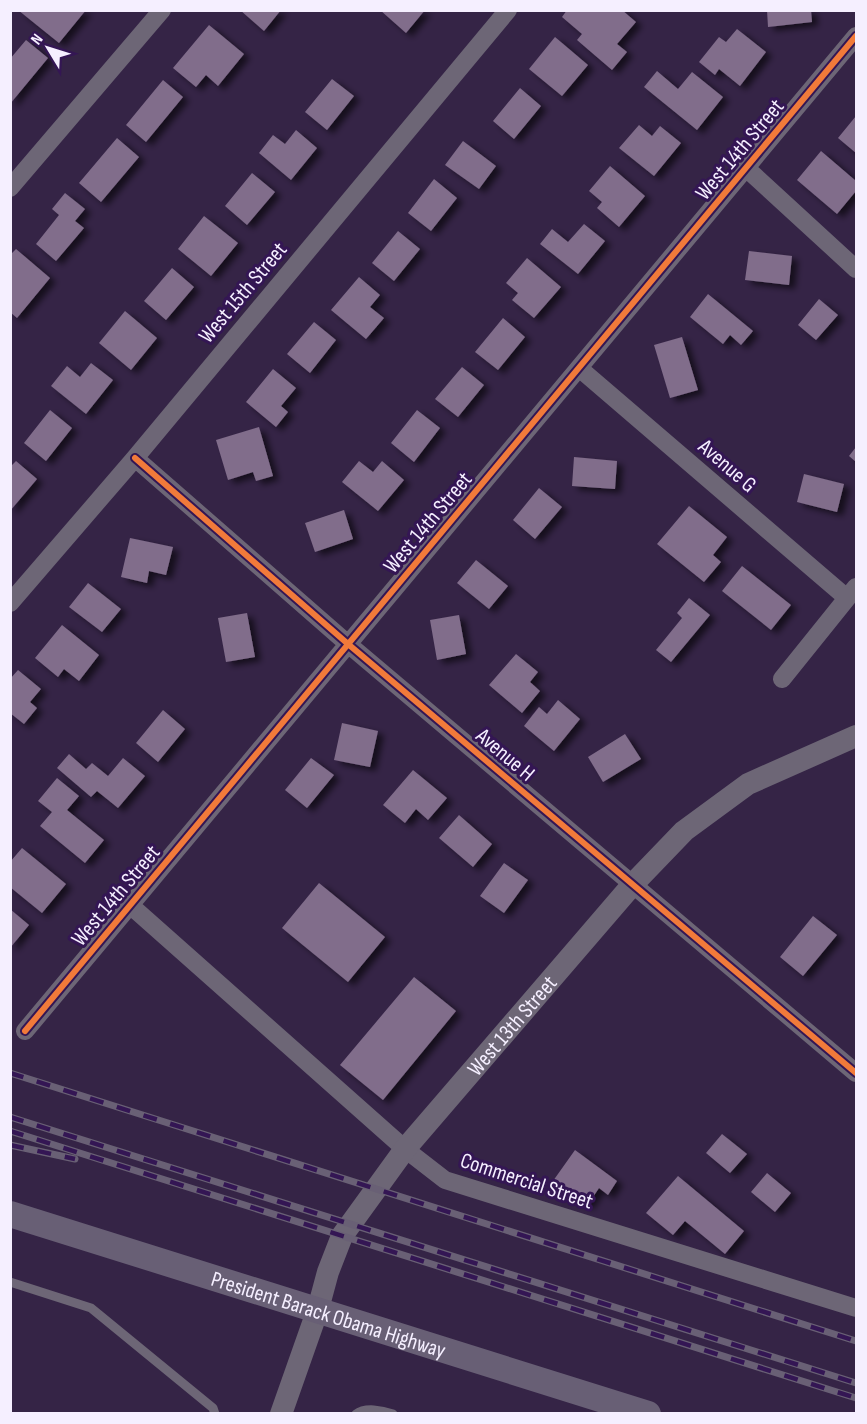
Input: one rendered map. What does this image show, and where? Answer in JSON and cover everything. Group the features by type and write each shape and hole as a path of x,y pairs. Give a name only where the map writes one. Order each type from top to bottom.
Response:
{"main road":[{"name":"President Barack Obama Highway","path":"10,1214 648,1413"}],"street":[{"path":"10,188 162,10"},
{"name":"West 15th Street","path":"10,603 135,458 508,11"},
{"name":"West 14th Street","path":"25,1031 856,36"},
{"path":"746,168 856,269"},
{"name":"Avenue G","path":"579,368 852,592"},
{"name":"Avenue H","path":"135,458 348,644 856,1073"},
{"path":"782,680 852,592"},
{"name":"West 13th Street","path":"281,1413 342,1236 405,1149 633,884 684,831 748,784 856,736"},
{"name":"Commercial Street","path":"130,905 405,1149 445,1180 856,1308"}],"lane":[{"path":"10,1282 92,1308 213,1408 215,1413"},
{"path":"356,1413 360,1410 393,1413"}],"building":[{"path":"18,10 86,10 59,43"},
{"path":"240,10 281,10 264,31"},
{"path":"380,10 425,10 406,33"},
{"path":"567,10 622,10 636,22 617,44 627,52 612,70 577,40 582,34 562,17"},
{"path":"767,10 811,10 812,22 768,27"},
{"path":"209,25 244,54 218,86 206,75 196,87 173,68"},
{"path":"737,29 766,52 740,86 719,69 715,75 699,62 719,37 726,42"},
{"path":"555,37 588,65 562,96 529,69"},
{"path":"26,40 48,58 10,104 10,59"},
{"path":"657,71 678,89 692,72 723,97 697,130 644,87"},
{"path":"332,79 354,96 327,130 305,112"},
{"path":"163,80 183,97 146,142 126,125"},
{"path":"520,88 541,106 514,139 493,121"},
{"path":"856,116 856,153 838,138"},
{"path":"639,125 652,136 660,126 681,143 654,176 619,148"},
{"path":"296,130 317,148 291,180 259,153 273,135 285,144"},
{"path":"117,138 139,157 101,202 79,183"},
{"path":"463,141 496,166 479,189 445,165"},
{"path":"821,151 856,181 856,191 837,214 797,180"},
{"path":"610,166 645,196 619,227 597,208 602,202 589,191"},
{"path":"252,173 275,192 247,225 225,206"},
{"path":"434,179 457,198 431,231 408,213"},
{"path":"65,193 85,209 75,221 84,228 56,261 36,244 59,215 52,209"},
{"path":"204,216 238,243 211,276 178,249"},
{"path":"584,224 605,241 578,274 540,244 552,229 568,242"},
{"path":"398,231 420,249 394,281 372,263"},
{"path":"16,249 50,278 17,318 10,312 10,255"},
{"path":"749,251 792,256 789,285 745,280"},
{"path":"527,258 561,287 534,318 512,300 518,293 506,283"},
{"path":"172,268 194,287 166,320 144,301"},
{"path":"359,277 380,295 370,307 384,318 366,339 331,310"},
{"path":"708,294 753,331 741,345 730,335 723,344 690,317"},
{"path":"819,299 838,315 816,340 798,325"},
{"path":"125,311 157,338 131,370 99,343"},
{"path":"503,318 525,337 498,370 475,352"},
{"path":"314,322 336,340 310,373 287,354"},
{"path":"682,337 698,390 670,398 654,345"},
{"path":"91,363 113,380 86,414 51,386 67,366 80,377"},
{"path":"462,367 484,385 458,417 435,399"},
{"path":"273,369 296,388 281,406 288,412 276,427 246,402"},
{"path":"50,410 72,428 46,461 24,443"},
{"path":"417,410 440,428 414,462 391,443"},
{"path":"259,427 273,476 256,481 253,472 228,480 216,440"},
{"path":"856,447 856,462 849,456"},
{"path":"574,457 617,461 615,489 572,486"},
{"path":"16,461 37,479 10,511 10,467"},
{"path":"359,461 373,472 382,461 404,480 378,511 342,482"},
{"path":"804,474 844,484 837,512 797,502"},
{"path":"539,488 562,507 535,539 513,520"},
{"path":"689,506 727,537 713,555 721,562 704,582 657,544"},
{"path":"344,510 353,539 315,552 305,523"},
{"path":"130,538 173,547 166,575 149,571 147,583 121,577"},
{"path":"476,560 508,586 489,609 457,583"},
{"path":"742,566 791,605 771,630 722,591"},
{"path":"88,583 121,609 102,632 69,607"},
{"path":"689,598 710,615 671,662 656,650 682,618 677,613"},
{"path":"247,613 255,657 226,662 218,618"},
{"path":"459,615 466,654 437,660 430,620"},
{"path":"62,625 99,655 79,681 64,669 58,677 35,658"},
{"path":"516,654 538,672 530,682 540,691 522,713 489,685"},
{"path":"18,670 41,689 30,702 37,708 24,724 10,713 10,679"},
{"path":"558,700 580,719 554,751 524,726 539,707 547,714"},
{"path":"163,710 185,729 158,762 136,743"},
{"path":"342,723 378,731 370,767 334,760"},
{"path":"625,734 641,759 603,782 588,757"},
{"path":"69,754 86,769 92,763 108,776 123,758 145,776 118,808 97,791 91,797 57,768"},
{"path":"311,758 334,775 307,808 285,790"},
{"path":"413,770 447,798 428,820 416,809 405,823 383,805"},
{"path":"57,778 79,796 67,810 104,840 85,863 40,826 52,812 38,801"},
{"path":"459,815 492,844 473,867 439,838"},
{"path":"22,848 66,884 42,913 10,887 10,862"},
{"path":"504,863 528,880 504,913 480,896"},
{"path":"319,883 385,937 348,982 282,928"},
{"path":"10,909 29,925 10,948"},
{"path":"813,916 837,935 803,976 780,957"},
{"path":"414,977 456,1011 383,1100 340,1065"},
{"path":"722,1134 747,1154 730,1173 706,1153"},
{"path":"575,1150 617,1181 608,1195 599,1188 587,1206 553,1181"},
{"path":"767,1173 791,1193 775,1212 751,1192"},
{"path":"678,1176 744,1231 725,1254 685,1221 673,1235 646,1213"}],"railway":[{"path":"10,1073 856,1341"},
{"path":"10,1117 856,1383"},
{"path":"10,1131 856,1398"},
{"path":"10,1145 75,1159"}],"cycle path":[{"path":"25,1031 856,36"},
{"path":"135,458 348,644 856,1073"}]}
